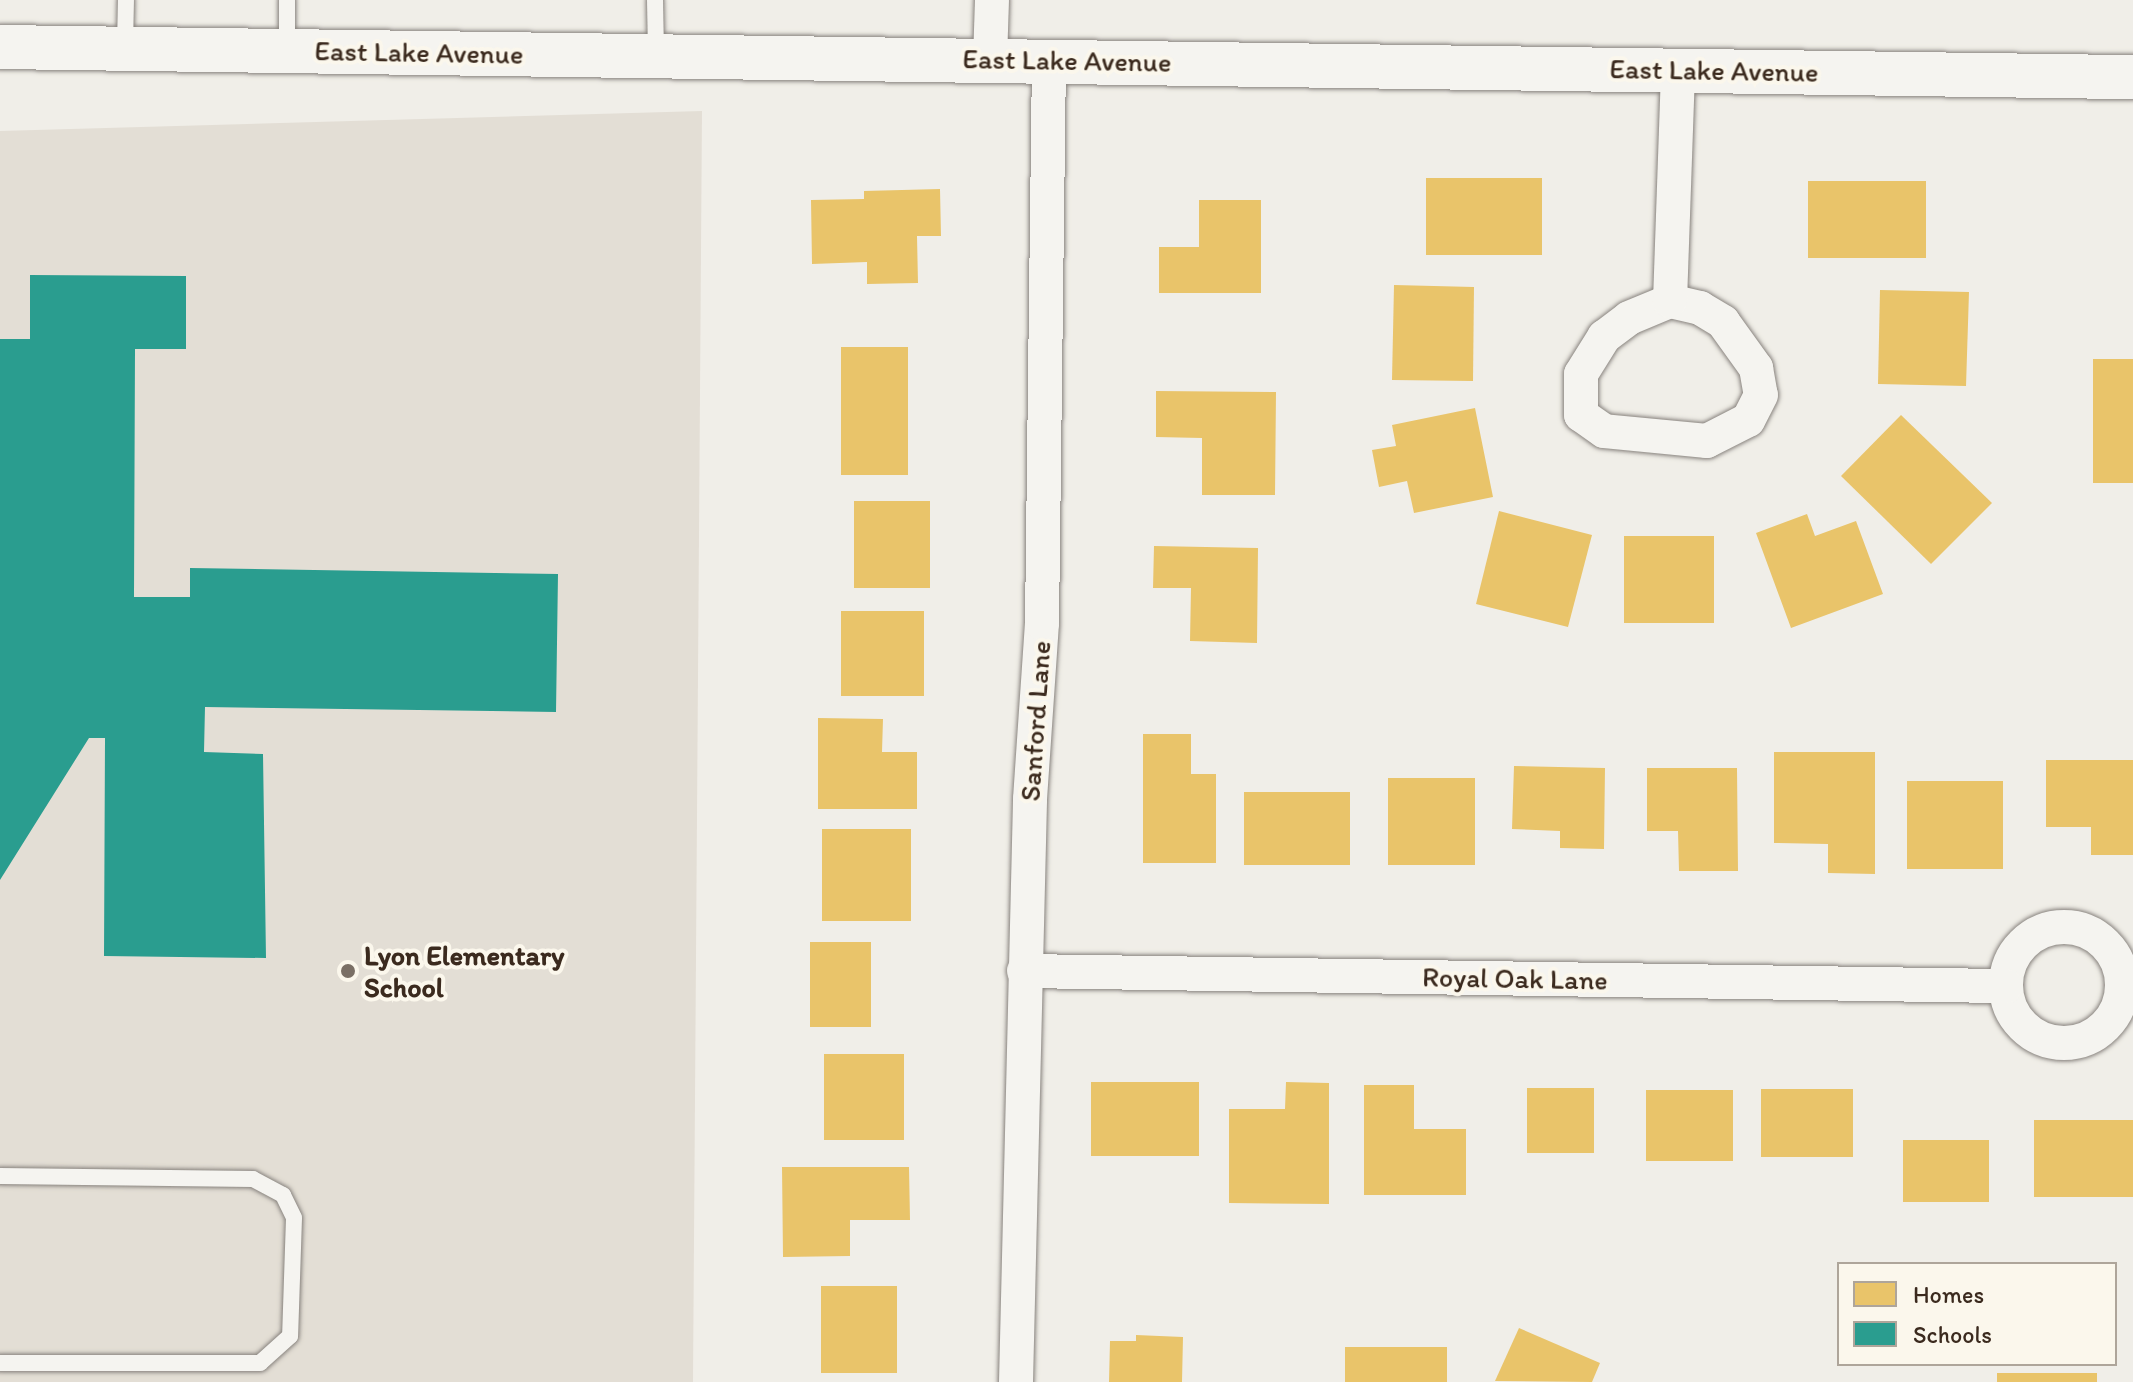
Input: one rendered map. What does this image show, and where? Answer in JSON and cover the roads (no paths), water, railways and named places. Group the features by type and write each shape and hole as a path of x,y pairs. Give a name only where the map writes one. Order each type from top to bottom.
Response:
{"main road":[{"name":"East Lake Avenue","path":"0,47 2133,77"}],"street":[{"path":"990,60 992,0"},
{"name":"Sanford Lane","path":"1016,1382 1024,971 1042,623 1049,60"},
{"path":"1670,301 1678,70"},
{"path":"1670,301 1700,308 1723,322 1756,368 1761,395 1755,408 1731,433 1707,441 1604,431 1581,415 1581,374 1604,337 1629,318 1670,301"},
{"path":"2069,927 2105,942 2118,961 2128,987 2101,1030 2076,1042 2052,1042 2023,1027 2012,1012 2006,986 2008,968 2030,937 2069,927"},
{"name":"Royal Oak Lane","path":"1024,971 2006,986"}],"lane":[{"path":"125,48 126,0"},
{"path":"287,0 287,50"},
{"path":"655,0 656,55"},
{"path":"0,1176 253,1179 283,1195 292,1210 294,1268 290,1336 260,1363 0,1363"}],"place":[{"name":"Lyon Elementary School","path":"348,971"}]}
